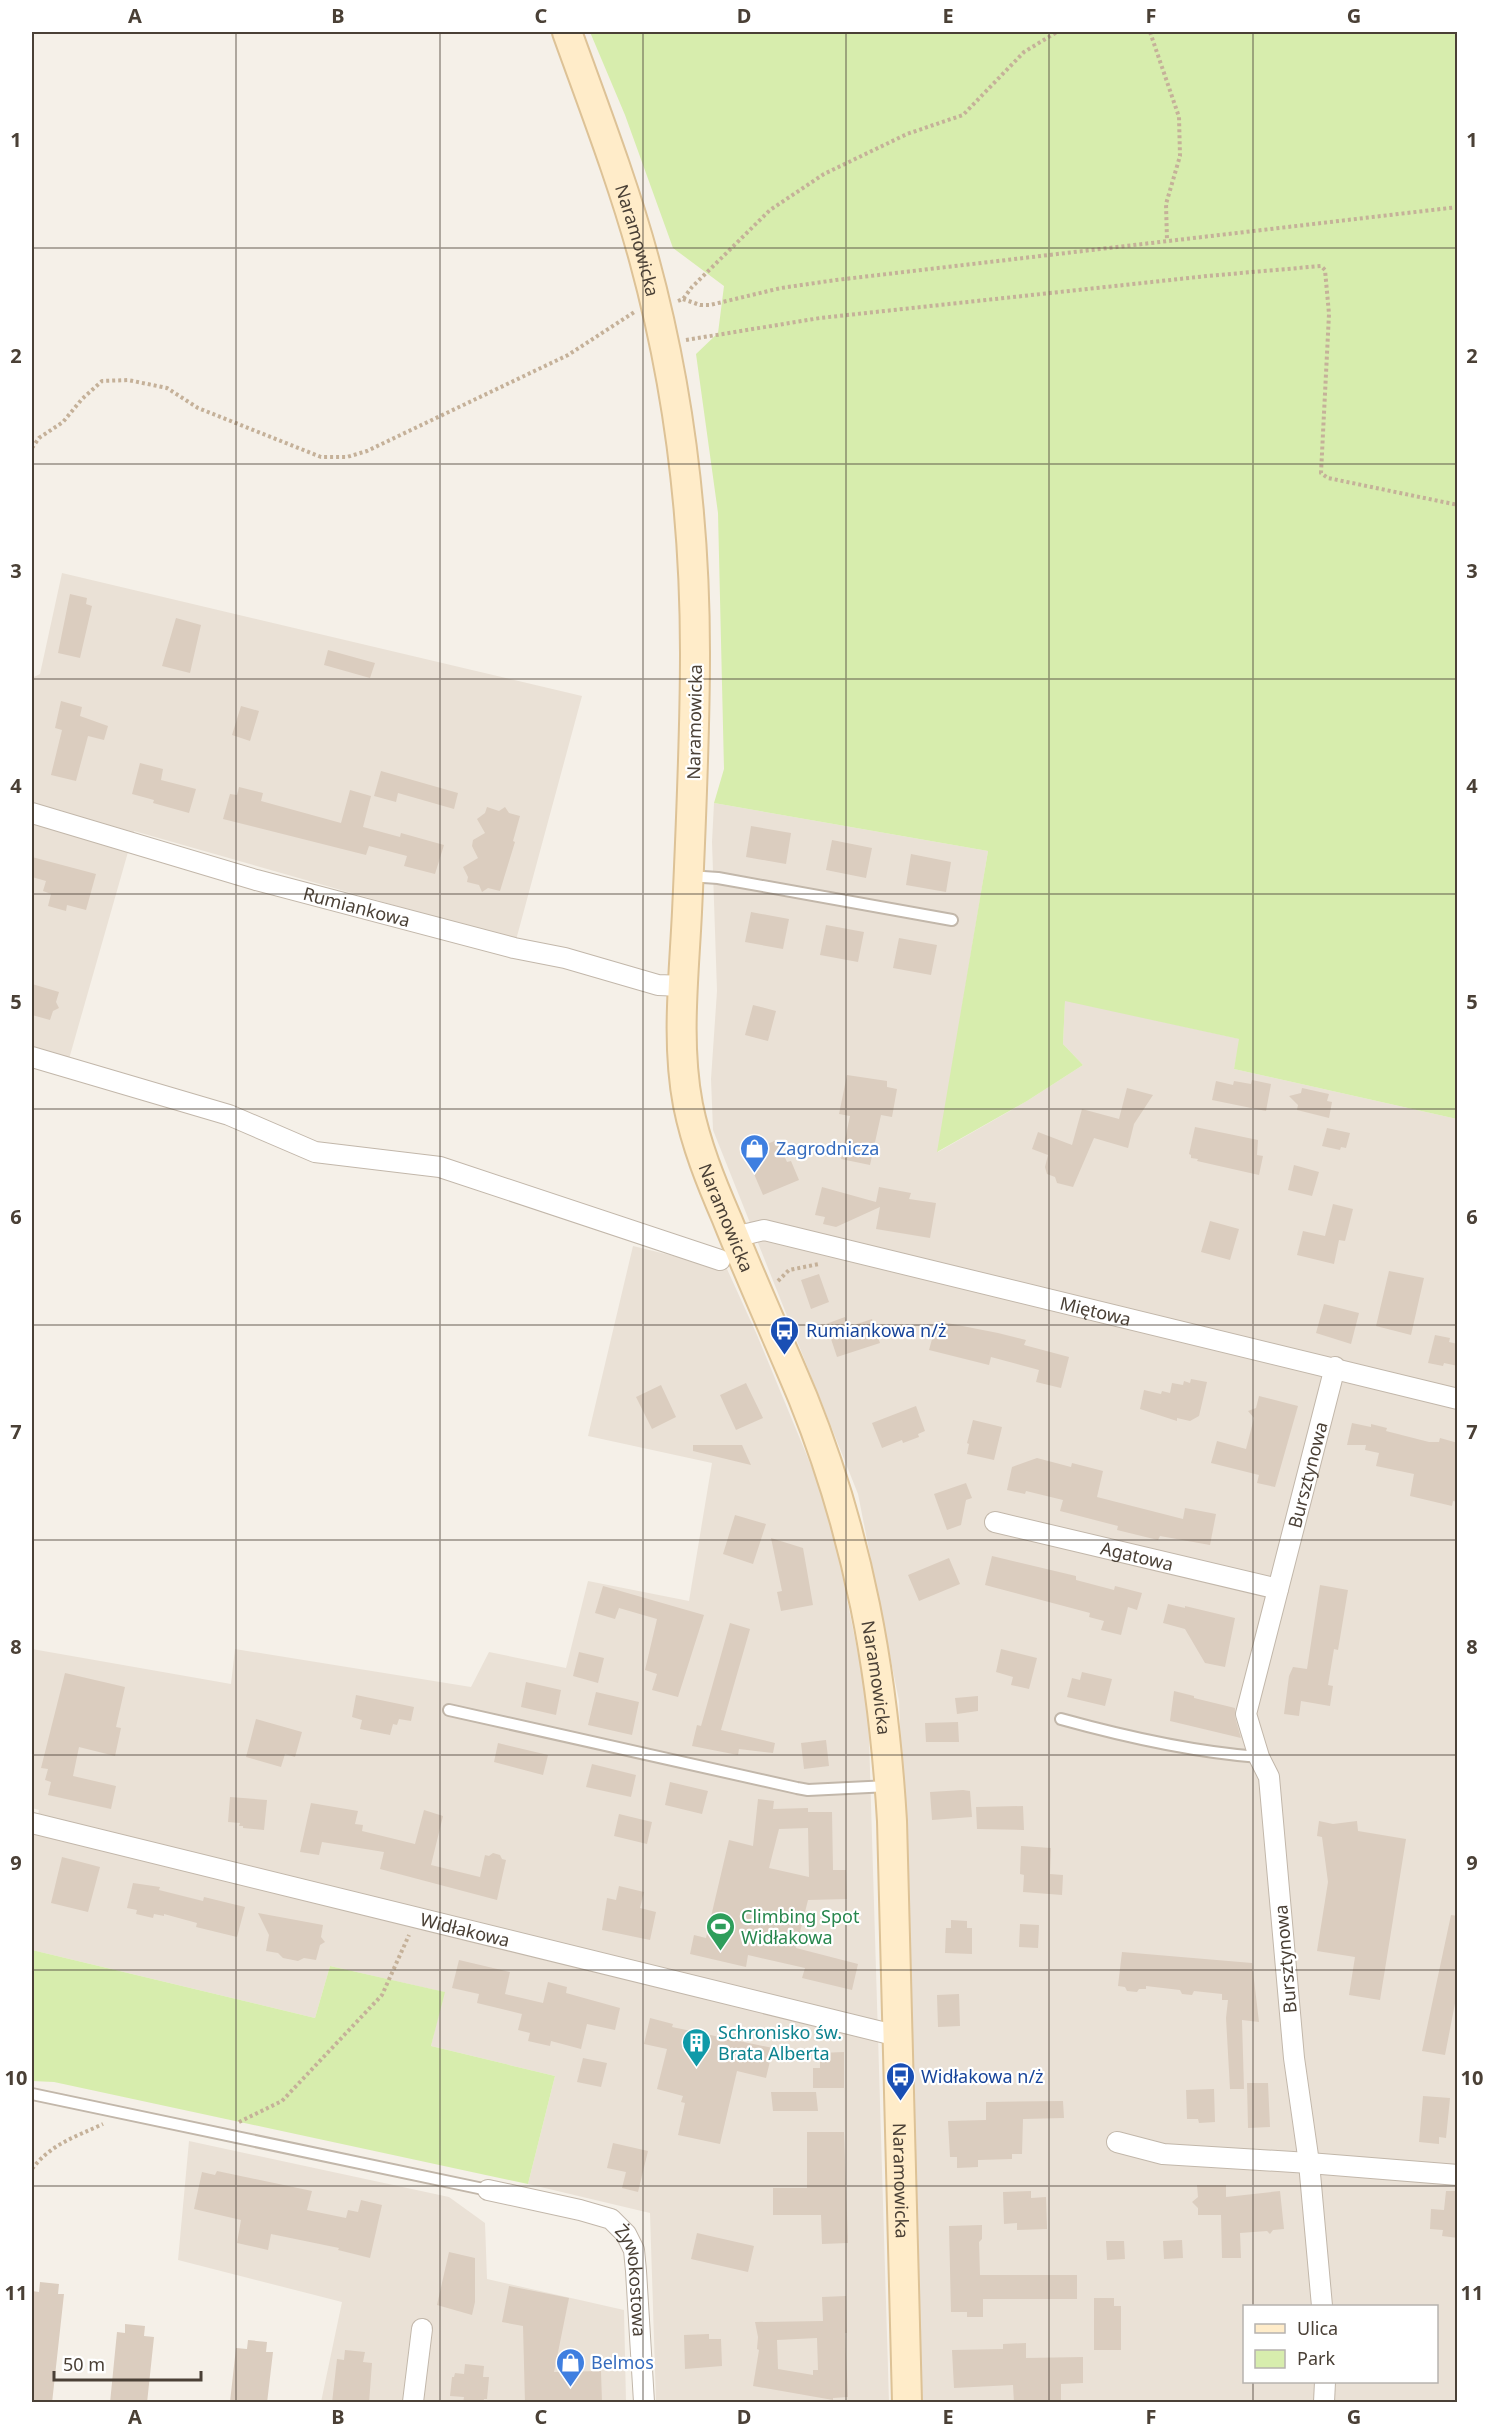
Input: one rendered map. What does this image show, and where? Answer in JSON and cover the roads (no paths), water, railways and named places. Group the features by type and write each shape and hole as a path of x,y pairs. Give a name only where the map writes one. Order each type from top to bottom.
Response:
{"street":[{"name":"Naramowicka","path":"567,32 616,168 645,260 645,311 664,344 680,432 694,568 694,733 682,1051 688,1107 727,1249 803,1399 829,1466 847,1523 877,1668 890,1786 907,2403"},
{"name":"Rumiankowa","path":"32,813 335,901 514,948 565,958 658,985 683,986"},
{"path":"40,1059 229,1115 315,1152 440,1167 727,1249"},
{"name":"Miętowa","path":"727,1249 764,1230 1335,1367 1458,1399"},
{"name":"Bursztynowa","path":"1322,2305 1309,2163 1294,2058 1269,1777 1259,1757 1246,1714 1335,1367"},
{"name":"Agatowa","path":"996,1522 1278,1589"},
{"name":"Widłakowa","path":"32,1823 898,2036"},
{"path":"1118,2142 1163,2154 1458,2175"},
{"name":"Żywokostowa","path":"488,2190 611,2219 626,2234 634,2250 644,2403"},
{"path":"413,2403 422,2329"},
{"path":"1324,2403 1325,2383"}],"lane":[{"path":"689,876 718,878 952,920"},
{"path":"449,1710 808,1790 890,1786"},
{"path":"1061,1719 1138,1739 1219,1754 1259,1757"},
{"path":"32,2094 488,2190"}],"place":[{"name":"Zagrodnicza","path":"755,1174"},
{"name":"Rumiankowa n/ż","path":"785,1356"},
{"name":"Climbing Spot Widłakowa","path":"720,1952"},
{"name":"Schronisko św. Brata Alberta","path":"697,2068"},
{"name":"Widłakowa n/ż","path":"900,2102"},
{"name":"Belmos","path":"570,2388"}]}
